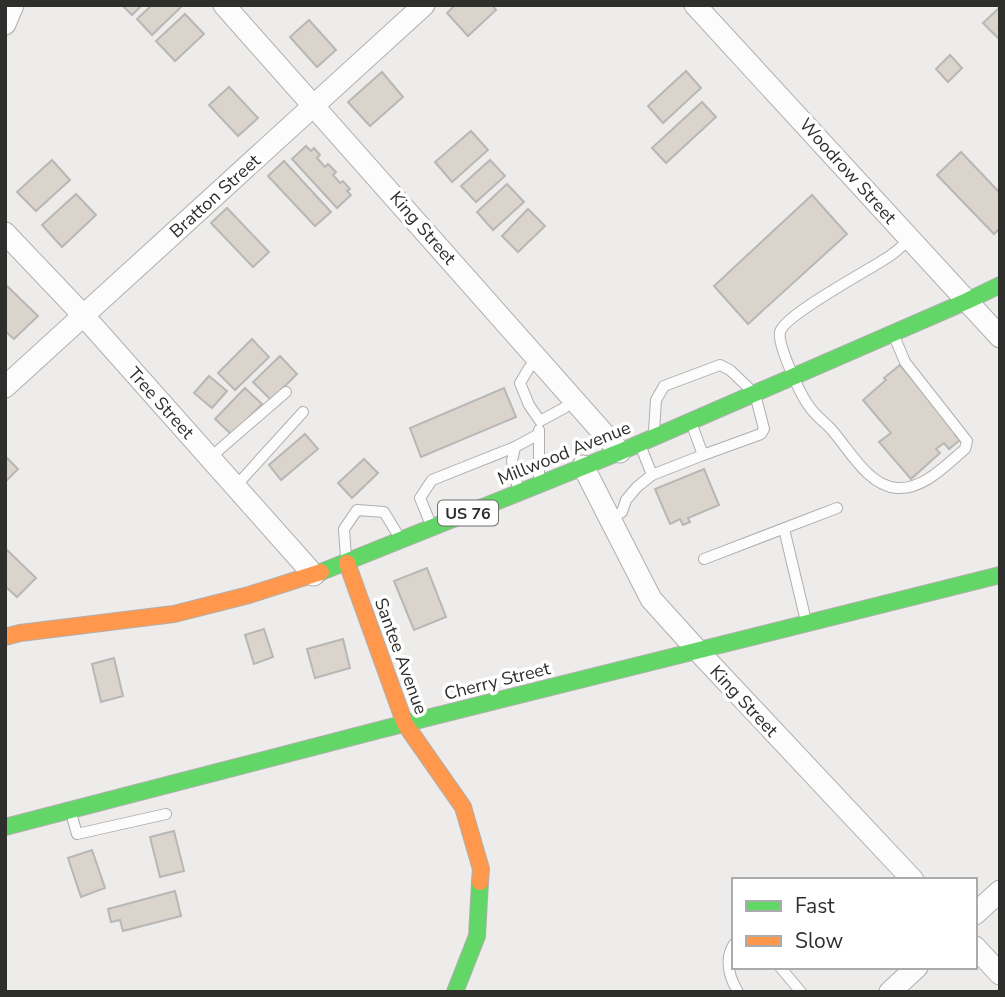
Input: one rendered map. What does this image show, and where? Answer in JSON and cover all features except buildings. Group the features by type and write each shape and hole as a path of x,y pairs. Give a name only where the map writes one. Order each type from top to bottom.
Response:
{"street":[{"path":"5,24 13,5"},
{"name":"King Street","path":"224,5 620,452"},
{"name":"Bratton Street","path":"5,387 424,5"},
{"name":"Woodrow Street","path":"695,5 1000,337"},
{"name":"Tree Street","path":"5,233 83,315 314,575"},
{"name":"Millwood Avenue","path":"5,637 174,614 314,575 647,441 967,302 1000,285"},
{"name":"King Street","path":"583,466 651,599 911,878"},
{"name":"Santee Avenue","path":"347,563 405,724 463,807 481,869 477,936 455,992"},
{"name":"Cherry Street","path":"5,827 70,810 126,810 405,724 1000,576"},
{"path":"977,912 1000,891"},
{"path":"977,949 1000,974"},
{"path":"890,992 915,969"}],"lane":[{"path":"892,334 905,362 967,441 965,449 919,485 899,488 884,486 856,462 830,427 819,419 807,404 781,349 780,332 786,323 824,296 887,258 910,239"},
{"path":"538,359 520,383 529,405 540,421 540,484"},
{"path":"610,519 622,512 626,500 652,475 761,433 764,429 755,394 730,370 720,365 664,386 656,400 647,441 652,475"},
{"path":"211,459 286,392"},
{"path":"540,421 574,400"},
{"path":"236,487 303,412"},
{"path":"691,421 703,455"},
{"path":"432,528 420,498 432,480 515,447 539,434"},
{"path":"515,447 512,461 519,493"},
{"path":"704,559 837,508"},
{"path":"347,563 344,529 357,510 384,512 401,541"},
{"path":"784,529 807,624"},
{"path":"70,810 77,834 126,810 166,814"},
{"path":"732,948 728,961 730,975 738,992"},
{"path":"781,969 801,992"}],"traffic: fast":[{"path":"321,572 620,452 1000,285"},
{"path":"5,827 383,729 1000,575"},
{"path":"455,992 477,936 480,882"}],"traffic: slow":[{"path":"347,563 405,724 463,807 481,869 480,882"},
{"path":"5,637 174,614 249,595 321,572"}]}
